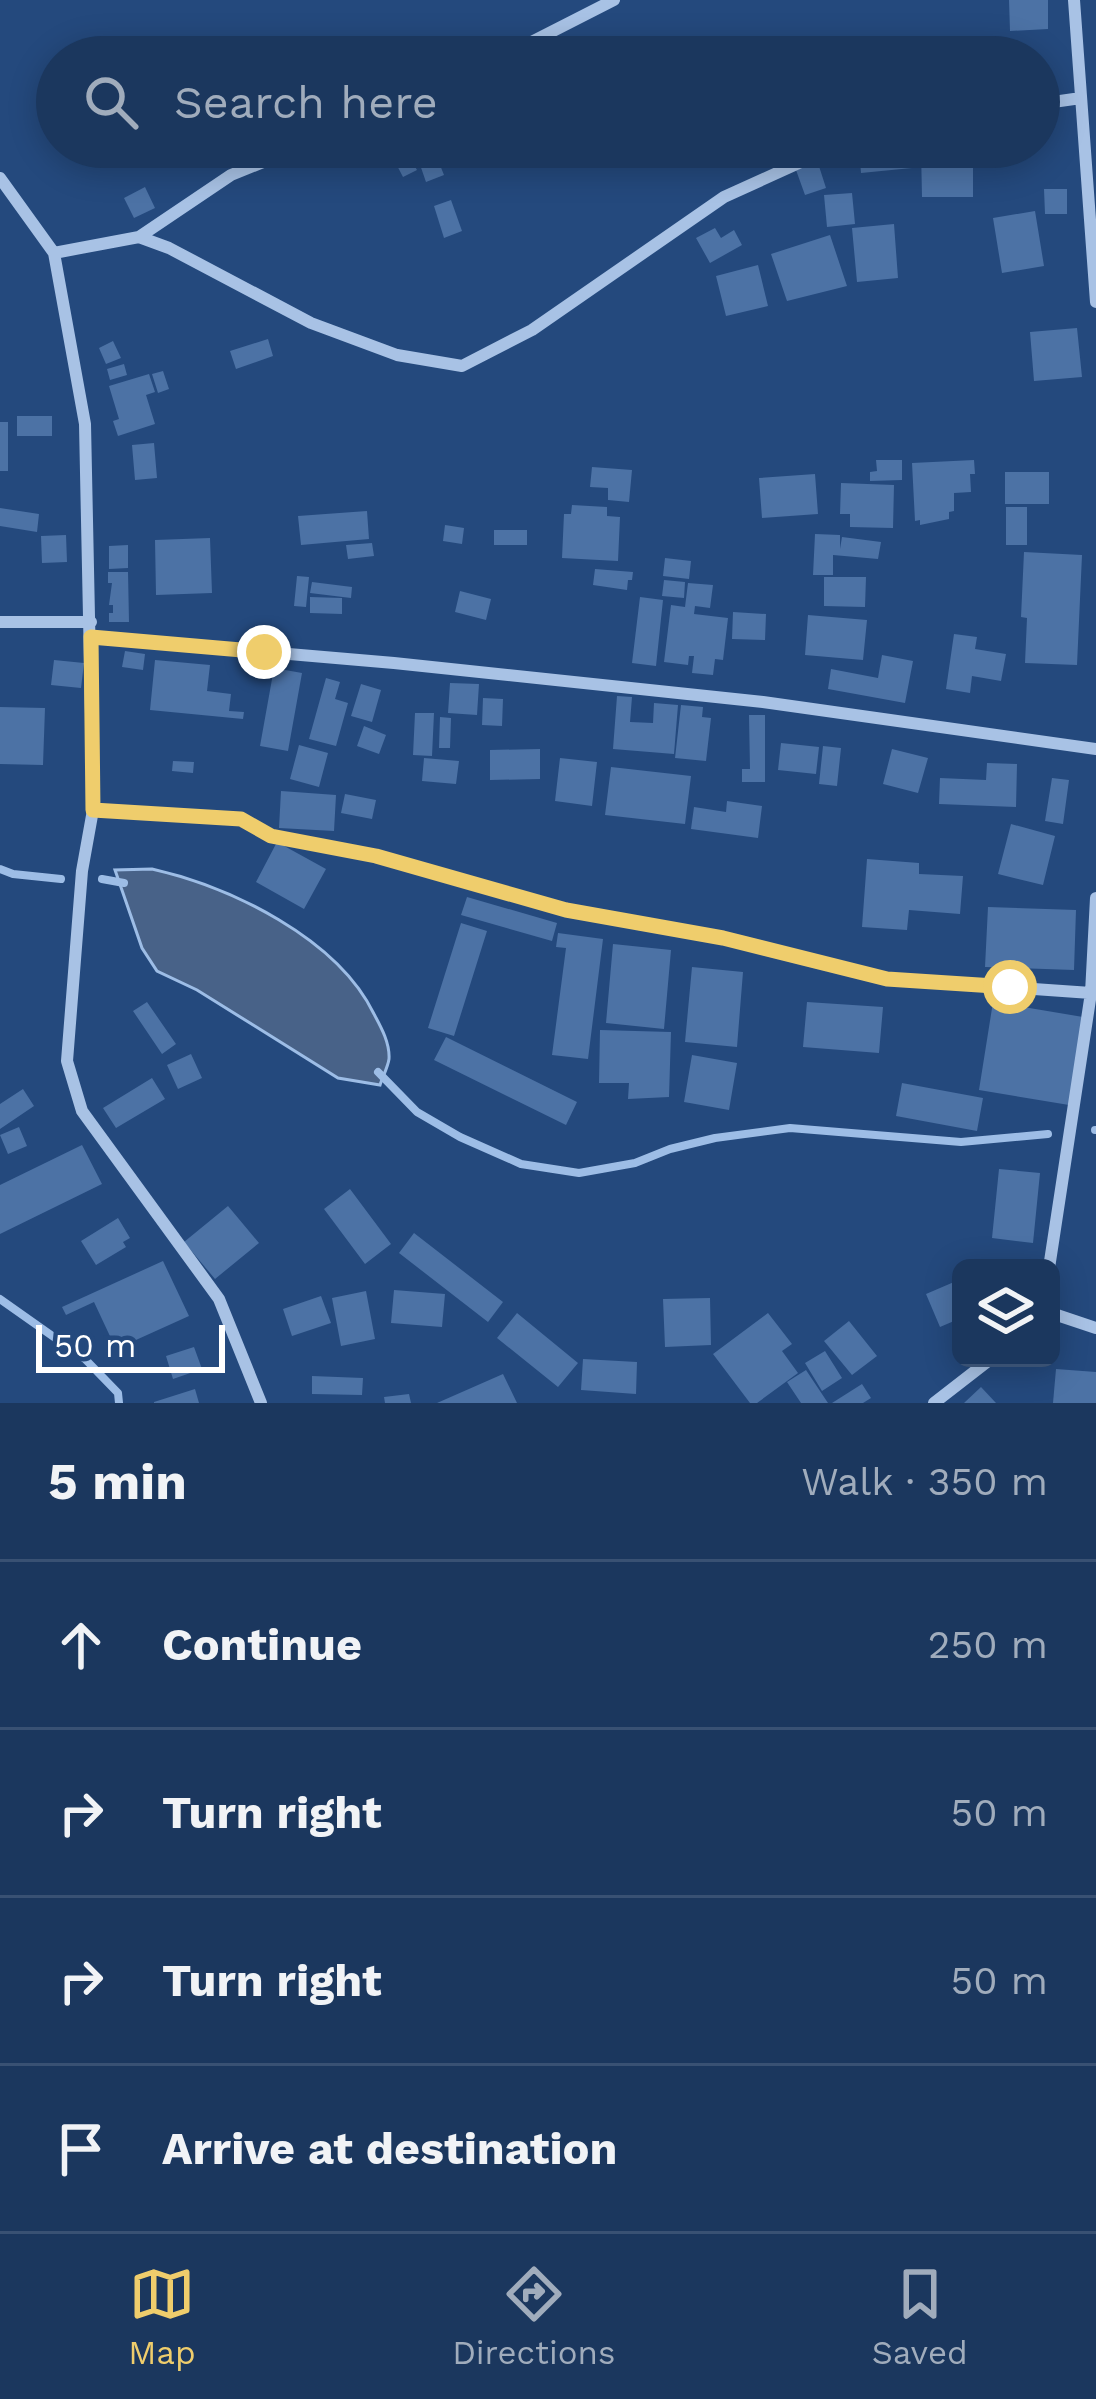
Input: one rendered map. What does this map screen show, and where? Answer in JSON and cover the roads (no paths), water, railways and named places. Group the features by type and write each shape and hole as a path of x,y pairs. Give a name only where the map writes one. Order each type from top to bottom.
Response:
{"street":[{"path":"543,36 614,0"},
{"path":"1074,0 1091,175 1096,302"},
{"path":"1060,101 1081,98"},
{"path":"54,254 139,237 248,168"},
{"path":"139,237 311,322 397,355 462,366 532,330 724,197 788,168"},
{"path":"0,178 54,254 85,424 93,810 81,884 67,1061 82,1111 219,1299 261,1403"},
{"path":"0,622 764,702 1096,749"},
{"path":"93,810 241,819 271,836 376,856 566,910 723,938 887,979 1091,993"},
{"path":"1050,1259 1091,993 1096,898"},
{"path":"1060,1316 1096,1328"},
{"path":"934,1403 980,1367"}],"water":[{"path":"152,869 247,903 308,939 335,962 357,987 385,1035 389,1059 380,1085 338,1078 197,990 157,971 142,948 115,870"}],"waterway":[{"path":"0,869 61,879"},
{"path":"102,879 124,883"},
{"path":"378,1072 417,1112 460,1137 521,1164 579,1173 635,1163 715,1138 790,1128 961,1142 1048,1134"},
{"path":"0,1299 85,1359 118,1393 119,1403"}]}
